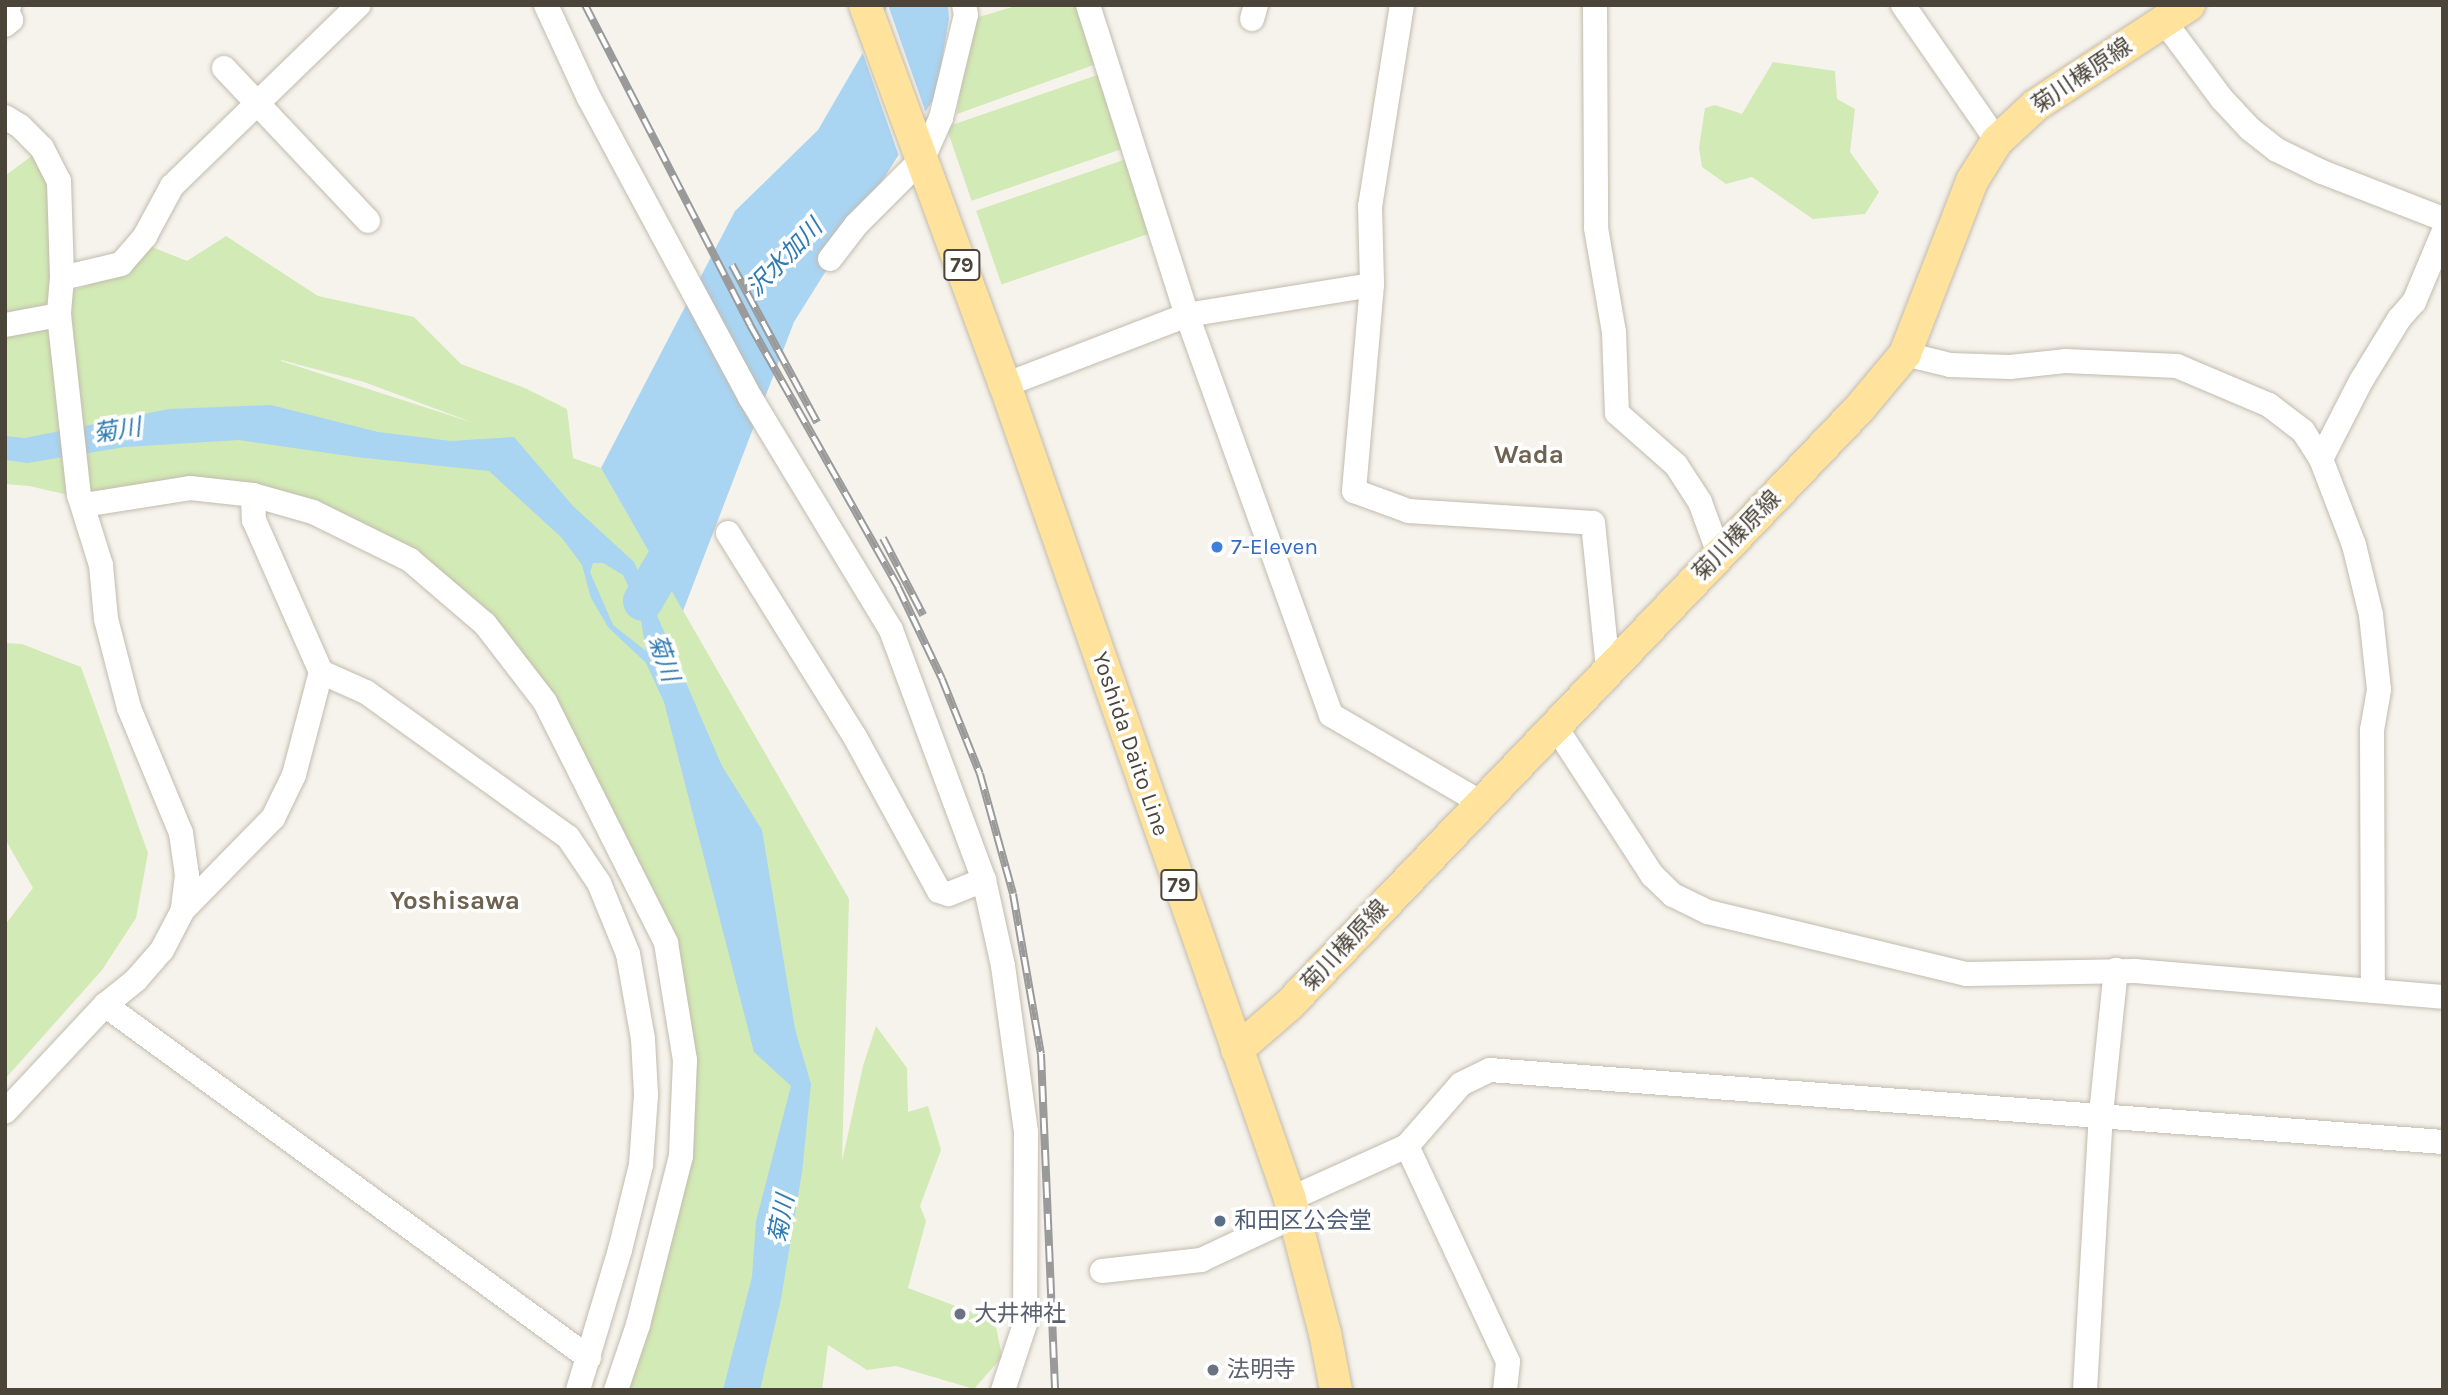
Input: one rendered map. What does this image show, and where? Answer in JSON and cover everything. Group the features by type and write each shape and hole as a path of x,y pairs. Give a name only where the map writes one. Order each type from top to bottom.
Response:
{"main road":[{"name":"菊川榛原線","path":"1237,1050 1289,1005 1480,802 1859,409 1905,354 1972,181 1997,141 2036,105 2176,13"},
{"name":"79","path":"870,19 921,151"},
{"name":"Yoshida Daito Line","path":"921,151 1293,1208 1325,1333 1336,1390"}],"street":[{"path":"5,25 11,20 6,7 9,5"},
{"path":"62,278 121,264 145,236 172,186 359,5"},
{"path":"546,5 589,98 698,303 750,397 891,630 984,880 1003,966 1026,1132 1025,1324 1003,1390"},
{"path":"830,259 921,151 941,118 966,15 964,5"},
{"path":"1088,5 1187,315 1331,715 1480,802"},
{"path":"1402,5 1370,206 1371,285 1354,491 1409,511 1593,523 1608,669"},
{"path":"1595,5 1597,228 1614,332 1617,412 1676,465 1700,502 1719,554"},
{"path":"1903,5 1997,141"},
{"path":"2176,13 2222,99 2249,129 2277,150 2322,172 2443,219"},
{"path":"224,68 368,221"},
{"path":"5,117 20,126 42,148 59,181 62,278 60,321 82,500 101,565 106,620 129,708 181,833 187,875 183,910"},
{"path":"2321,459 2361,381 2399,318 2414,302 2443,233"},
{"path":"1005,385 1187,315 1371,285"},
{"path":"5,324 60,321"},
{"path":"1905,354 1950,365 2010,367 2065,361 2177,366 2269,405 2302,431 2321,459 2354,545 2371,615 2379,690 2372,730 2373,991"},
{"path":"82,500 190,488 253,495 313,512 410,560 485,624 545,702 666,943 685,1060 681,1156 638,1325 616,1390"},
{"path":"5,1112 105,1005 136,980 162,950 183,910 273,818 294,775 321,672 254,520 253,495"},
{"path":"728,533 855,737 939,891 949,894 984,880"},
{"path":"321,672 366,692 568,836 599,883 628,954 644,1061 646,1095 641,1165 578,1390"},
{"path":"1555,726 1652,875 1673,895 1708,912 1967,974 2116,970 2443,997"},
{"path":"2084,1390 2101,1114 2116,970"},
{"path":"105,1005 589,1358"},
{"path":"1102,1270 1201,1260 1407,1146 1461,1084 1490,1070 2101,1114 2443,1142"},
{"path":"1407,1146 1508,1362 1505,1390"}],"green space":[{"path":"1019,5 1082,5 1102,62 957,114 969,20"},
{"path":"1773,62 1835,71 1837,99 1855,109 1850,152 1879,192 1865,214 1813,219 1752,177 1726,184 1702,167 1699,148 1705,108 1715,105 1742,114"},
{"path":"1106,72 1131,146 972,201 946,127"},
{"path":"42,148 61,295 116,275 152,247 187,261 226,236 318,296 414,317 461,364 525,388 567,409 573,458 601,468 849,899 842,1161 863,1066 876,1026 907,1068 908,1112 928,1106 941,1150 920,1206 926,1221 908,1288 995,1321 1002,1357 974,1389 896,1366 867,1370 828,1345 822,1390 608,1390 681,1156 665,919 484,613 338,523 245,494 104,503 29,486 5,484 5,176","holes":["281,360 364,382 474,423"]},
{"path":"1135,156 1160,230 1002,284 976,211"},
{"path":"5,643 22,644 81,667 148,853 136,918 102,970 5,1079 5,925 33,888 5,839"}],"water":[{"path":"877,5 948,5 949,19 936,95 794,322 683,611 601,468 735,211 818,130 875,32"},
{"name":"菊川","path":"271,405 378,432 451,441 514,437 573,506 634,562 722,766 762,830 795,1029 811,1084 802,1172 781,1299 760,1390 723,1390 752,1277 756,1221 791,1086 754,1052 664,702 646,663 608,627 591,598 582,565 562,538 489,471 356,457 239,440 125,447 27,463 5,460 5,436 25,438 169,409","holes":["593,563 603,563 623,575 639,608 646,651 613,625 590,572"]}],"pier":[{"path":"888,5 927,116 900,159 861,48 871,32 875,32"}],"waterway":[{"name":"沢水加川","path":"643,601 687,525"}],"railway":[{"path":"585,5 750,325 898,587 942,679 980,774 1013,894 1041,1054 1055,1390"},
{"path":"732,265 817,422"},
{"path":"883,538 923,615"}],"place":[{"name":"7-Eleven","path":"1217,547"},
{"name":"和田区公会堂","path":"1220,1221"},
{"name":"大井神社","path":"960,1314"},
{"name":"法明寺","path":"1213,1370"}],"district":[{"name":"Wada","path":"1529,455"},
{"name":"Yoshisawa","path":"455,901"}]}
